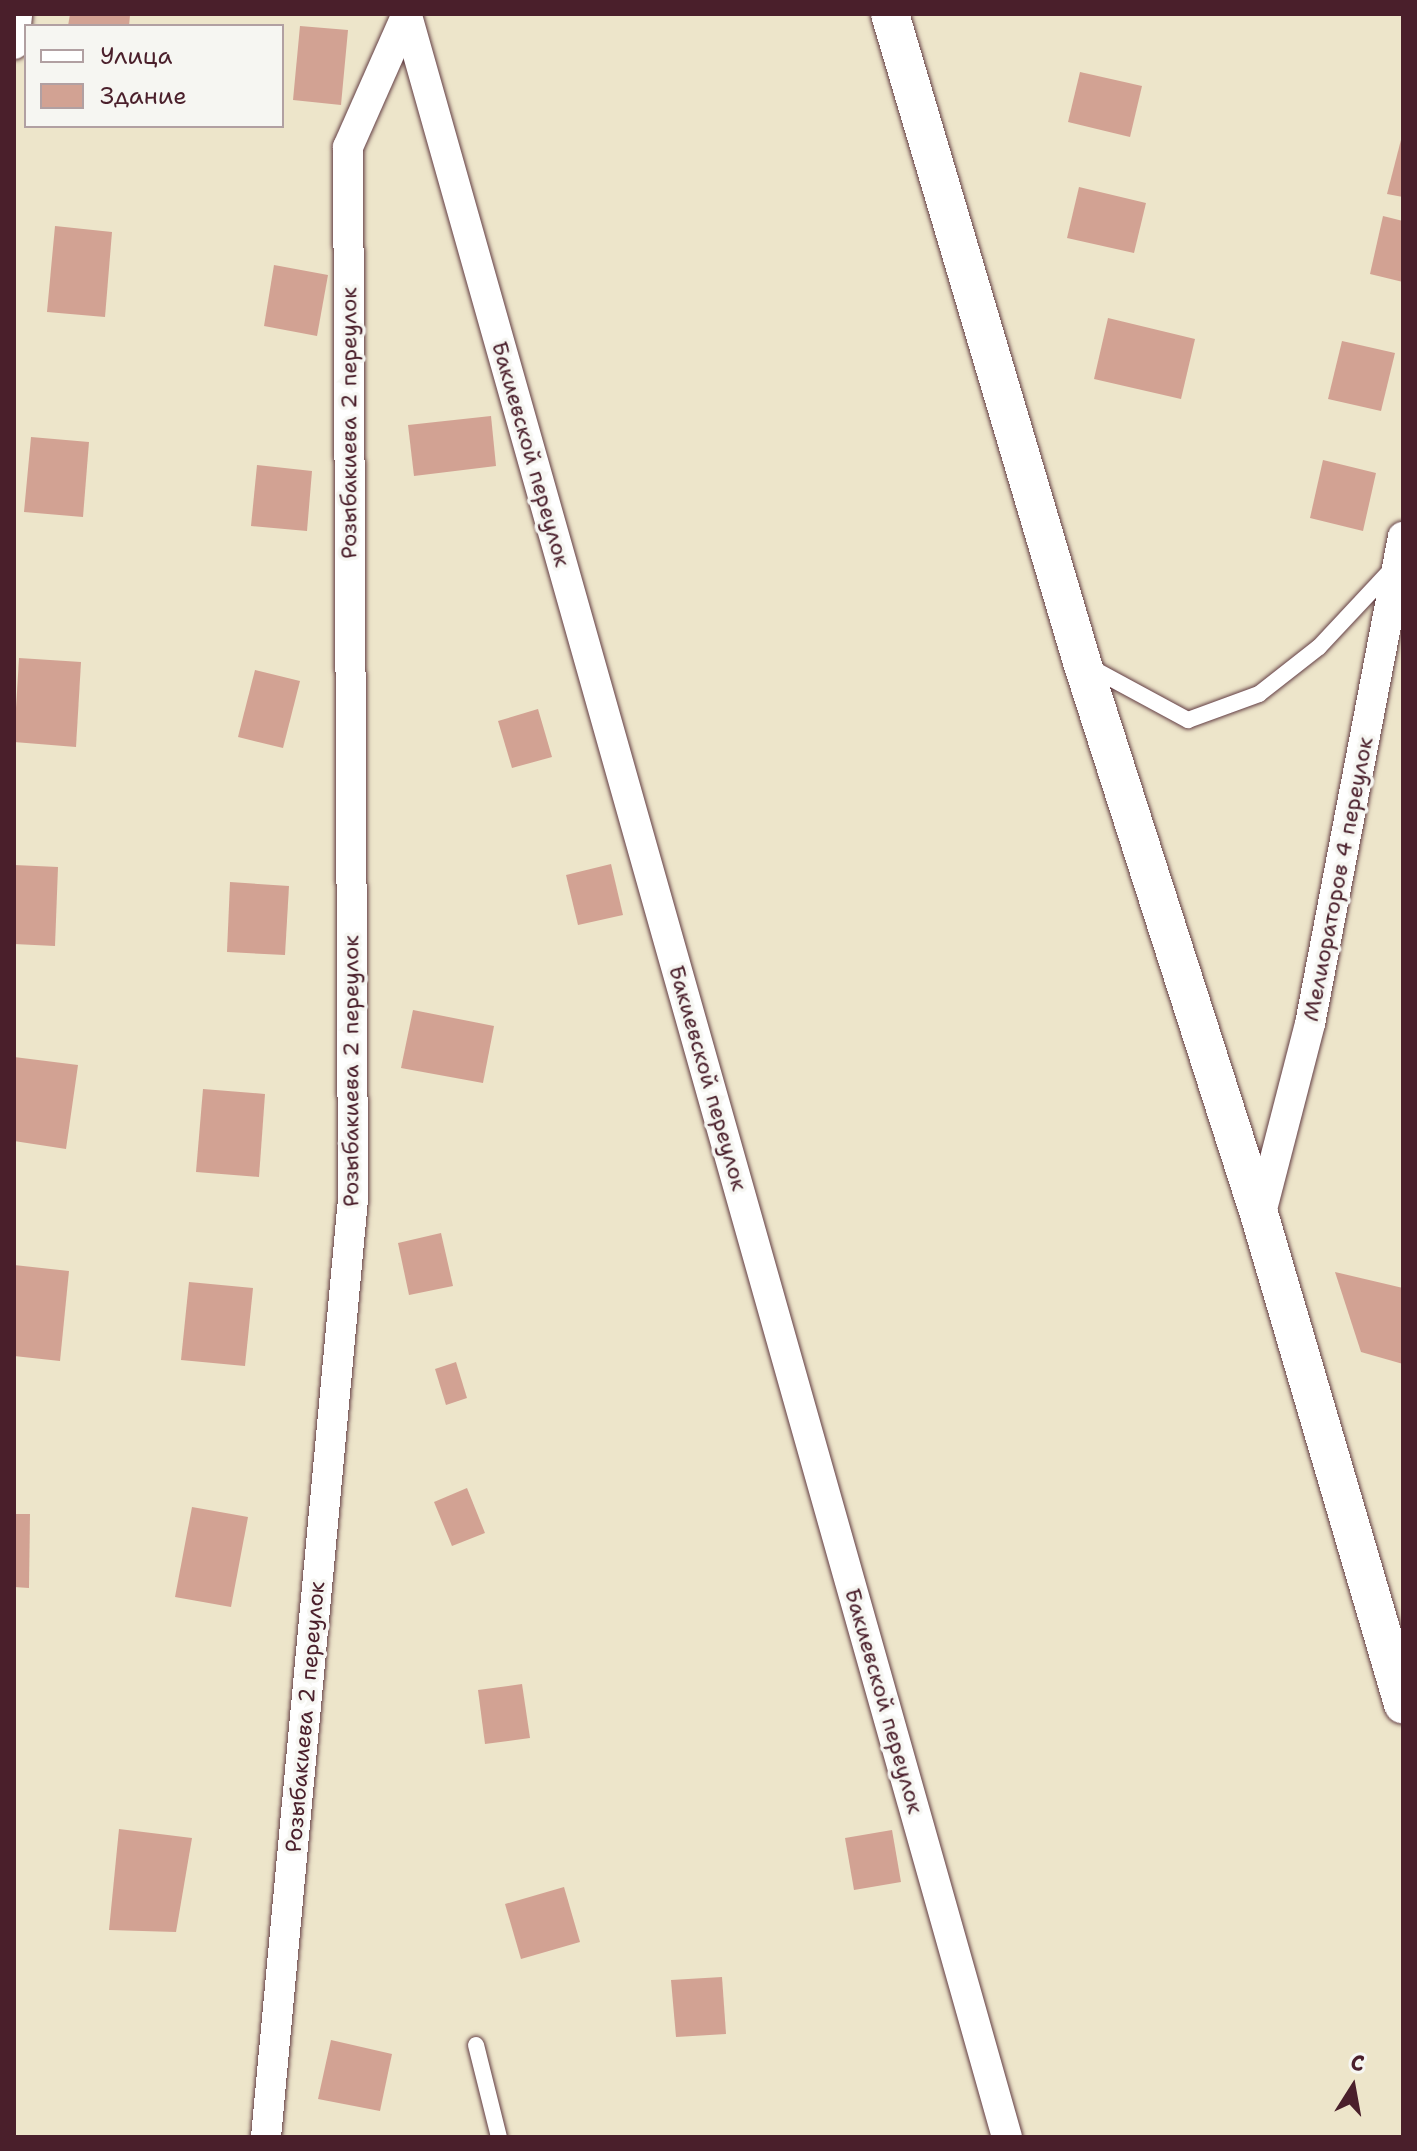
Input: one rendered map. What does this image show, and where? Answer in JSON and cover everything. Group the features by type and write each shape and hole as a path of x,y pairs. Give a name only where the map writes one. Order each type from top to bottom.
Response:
{"street":[{"path":"14,44 17,14"},
{"path":"890,14 1082,662 1393,1638 1403,1704"},
{"name":"Розыбакиева 2 переулок","path":"266,2137 353,1200 348,147 408,16"},
{"name":"Бакиевской переулок","path":"408,16 1007,2137"},
{"name":"Мелиораторов 4 переулок","path":"1260,1217 1310,1024 1401,550"}],"lane":[{"path":"1082,662 1188,720 1259,694 1319,647 1401,550"},
{"path":"476,2045 499,2137"}],"building":[{"path":"70,14 130,15 129,24 68,24"},
{"path":"300,26 348,30 341,105 293,100"},
{"path":"1080,72 1142,86 1130,137 1068,122"},
{"path":"1403,132 1403,197 1387,194"},
{"path":"1079,187 1146,203 1134,253 1067,238"},
{"path":"1383,216 1403,221 1403,282 1370,274"},
{"path":"55,226 112,232 105,317 47,312"},
{"path":"274,265 328,275 317,336 264,326"},
{"path":"1108,318 1195,339 1181,399 1094,379"},
{"path":"1342,341 1395,353 1381,411 1328,399"},
{"path":"491,416 496,466 414,476 408,425"},
{"path":"31,437 89,442 83,517 24,512"},
{"path":"1323,460 1376,473 1363,531 1310,518"},
{"path":"257,465 312,471 307,531 251,526"},
{"path":"19,658 81,662 76,747 14,742"},
{"path":"255,670 300,681 283,748 238,737"},
{"path":"538,709 552,757 512,768 498,721"},
{"path":"611,864 623,915 578,925 566,875"},
{"path":"14,865 58,867 55,946 14,944"},
{"path":"230,882 289,886 285,955 227,952"},
{"path":"413,1010 494,1026 483,1083 401,1068"},
{"path":"14,1057 78,1065 66,1149 14,1141"},
{"path":"203,1089 265,1094 259,1177 196,1172"},
{"path":"441,1233 453,1286 409,1295 398,1243"},
{"path":"14,1265 69,1271 60,1361 14,1356"},
{"path":"1335,1272 1403,1288 1403,1364 1361,1352"},
{"path":"189,1282 253,1288 245,1366 181,1360"},
{"path":"456,1362 467,1398 446,1405 435,1369"},
{"path":"467,1488 485,1533 452,1546 434,1502"},
{"path":"192,1507 248,1517 231,1607 175,1597"},
{"path":"14,1514 30,1514 29,1588 14,1587"},
{"path":"522,1684 530,1738 485,1744 478,1690"},
{"path":"119,1829 192,1838 176,1932 109,1930"},
{"path":"892,1830 901,1882 854,1890 845,1838"},
{"path":"564,1887 580,1942 521,1959 505,1904"},
{"path":"722,1977 726,2034 676,2037 671,1980"},
{"path":"331,2040 392,2054 380,2111 318,2099"}]}
